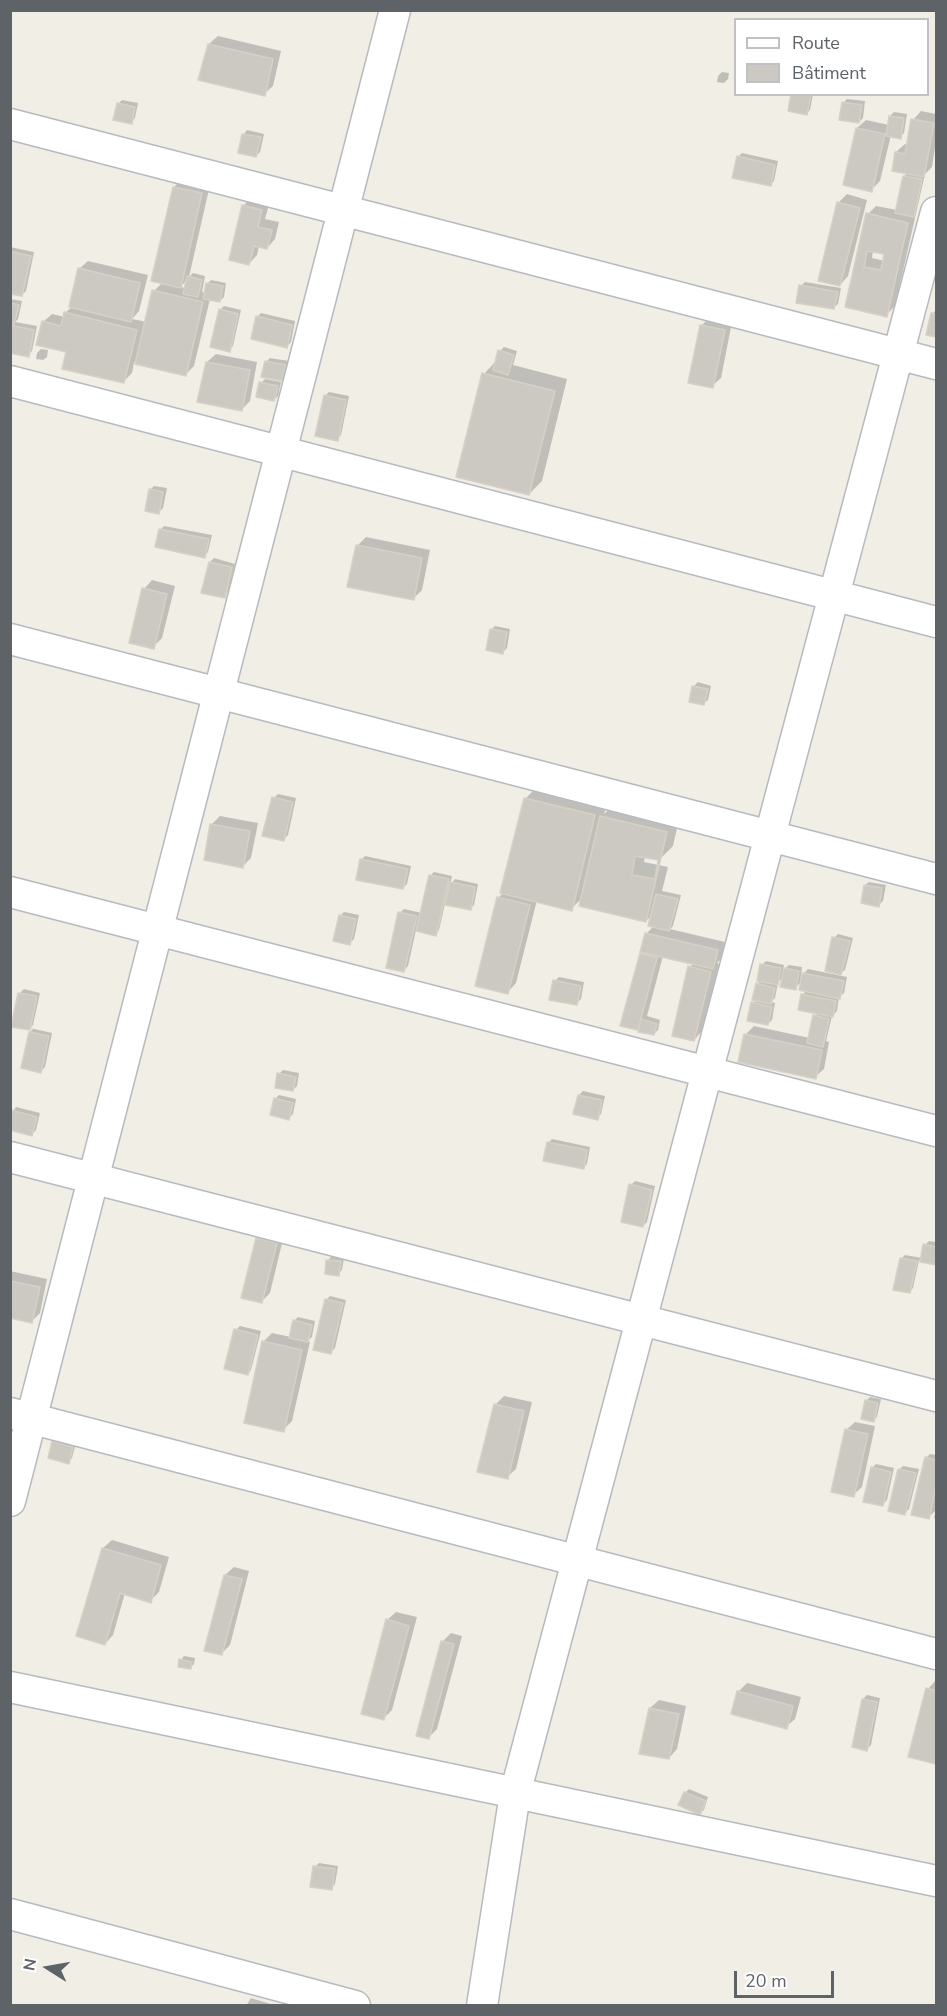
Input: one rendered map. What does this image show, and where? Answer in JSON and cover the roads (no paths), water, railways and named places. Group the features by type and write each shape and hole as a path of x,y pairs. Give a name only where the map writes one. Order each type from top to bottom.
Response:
{"street":[{"path":"10,1501 21,1416 94,1179 395,10"},
{"path":"10,124 936,364"},
{"path":"482,2006 515,1794 936,212"},
{"path":"10,381 936,622"},
{"path":"10,639 936,879"},
{"path":"10,892 936,1131"},
{"path":"10,1157 936,1396"},
{"path":"21,1416 936,1654"},
{"path":"10,1688 936,1881"},
{"path":"10,1914 355,2006"}]}
